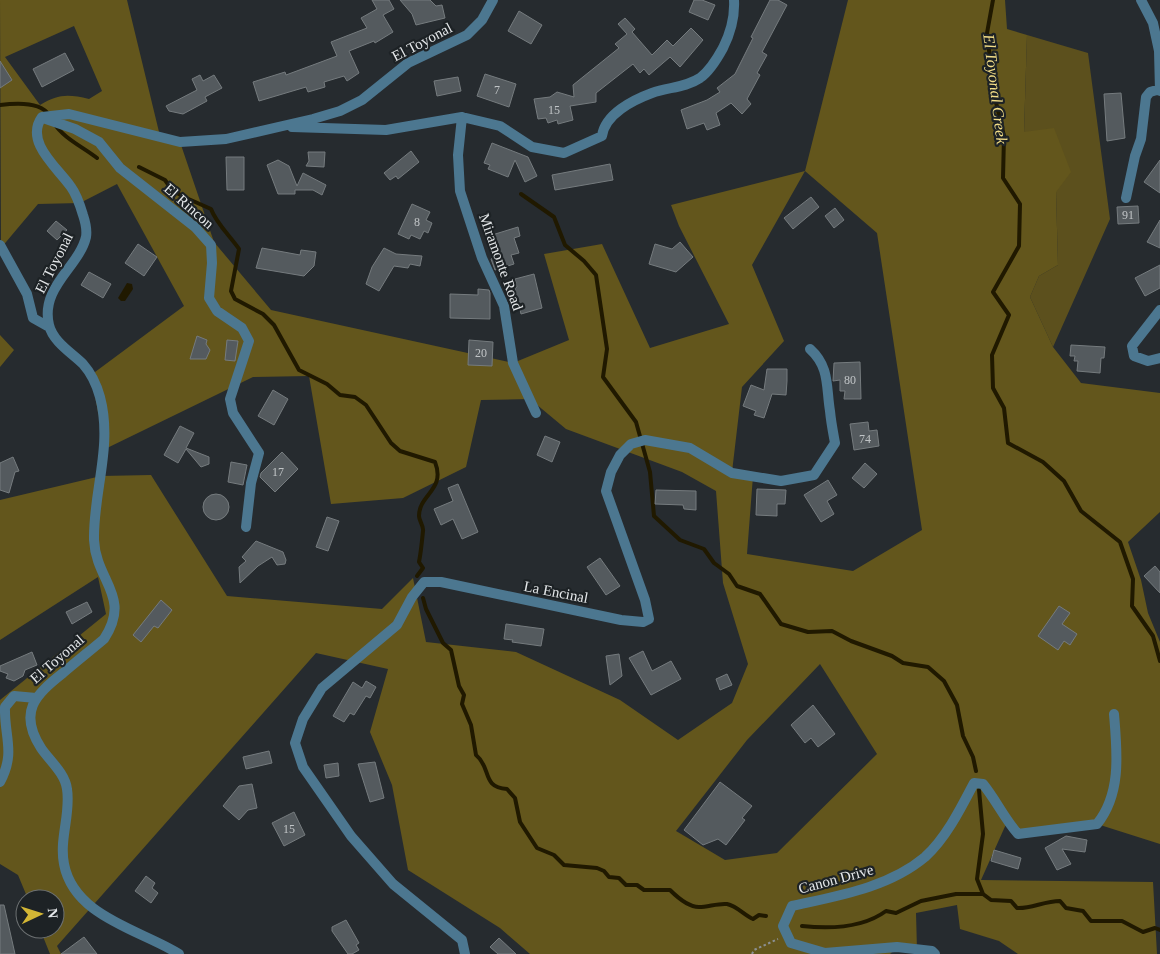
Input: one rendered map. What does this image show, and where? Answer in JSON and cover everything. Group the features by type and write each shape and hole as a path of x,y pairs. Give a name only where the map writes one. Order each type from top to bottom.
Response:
{"street":[{"name":"El Toyonal","path":"179,954 160,942 107,918 81,898 71,884 64,865 62,843 68,801 67,787 62,776 35,739 31,728 29,715 36,698 46,686 104,639 110,630 116,609 115,599 102,573 94,540 105,449 100,397 91,375 55,338 49,327 49,307 52,294 63,273 79,253 86,236 80,204 72,188 37,142 36,125 42,117 69,114 180,142 226,139 282,127 340,111 362,100 408,63 467,35 482,20 494,0"},
{"path":"282,127 386,130 462,117 500,126 532,147 564,153 602,136 603,128 608,121 628,104 652,92 684,86 705,74 716,60 730,35 733,25 734,0"},
{"path":"1126,198 1135,156 1141,139 1146,97 1154,90 1160,90 1159,51 1153,23 1141,0"},
{"name":"El Rincon","path":"42,117 75,129 99,142 120,168 195,227 211,245 210,298 217,311 242,328 249,341 230,399 234,413 258,453 251,483 246,527"},
{"name":"Miramonte Road","path":"462,117 458,155 460,191 482,258 504,306 513,363 536,413"},
{"path":"0,245 27,294 33,318 49,327"},
{"path":"1160,310 1132,346 1134,356 1148,361 1160,358"},
{"name":"La Encinal","path":"465,954 462,940 393,884 351,836 303,767 295,743 303,719 322,688 397,624 412,597 424,582 440,582 620,620 643,622 648,619 645,600 606,491 611,472 620,454 632,444 646,440 690,448 732,472 781,481 814,474 835,443 829,410 828,377 819,357 810,349"},
{"path":"0,782 8,767 10,754 4,722 5,706 14,696 36,698"},
{"name":"Canon Drive","path":"788,936 784,926 792,906 850,893 886,881 924,857 955,817 974,783 983,784 998,803 1007,822 1018,834 1097,824 1114,795 1117,753 1114,714"},
{"path":"788,936 791,943 824,953 896,947 932,951 935,954"}],"path":[{"path":"752,954 754,950 769,942 788,936"}],"shaded area":[{"path":"0,0 127,0 160,136 180,142 214,242 271,310 513,363 569,340 544,254 602,244 650,348 729,324 679,226 671,205 805,171 848,0 1005,0 1007,29 1027,35 1024,132 1054,128 1071,172 1056,192 1058,265 1039,276 1030,297 1053,347 1081,383 1160,393 1160,512 1128,542 1141,580 1148,613 1160,642 1160,844 1097,824 1018,834 1007,822 981,880 1153,882 1157,954 1018,954 999,941 960,929 957,905 916,913 917,950 897,947 890,954 530,954 500,928 408,870 392,785 370,732 388,669 316,653 65,937 65,889 24,889 18,875 0,864 0,700 106,614 98,577 0,640 0,500 101,476 151,475 227,596 382,609 413,578 426,642 516,652 620,700 678,740 732,703 748,664 723,583 716,491 682,472 566,429 530,399 481,400 466,467 403,498 331,504 309,376 253,377 105,449 91,375 184,306 117,184 80,203 38,204 1,248","holes":["74,26 102,91 89,99 63,96 40,105 5,57","805,171 877,233 922,530 853,571 747,554 753,476 732,472 742,387 784,341 752,265","820,664 877,754 777,853 725,860 676,831 747,740"]},
{"path":"1027,35 1088,53 1110,219 1053,347 1030,297 1039,276 1058,265 1056,192 1024,133"},
{"path":"127,283 132,284 133,289 125,301 121,301 118,298"},
{"path":"0,335 14,350 0,367"},
{"path":"44,939 63,939 57,946 61,954 50,954"}],"building":[{"path":"372,0 389,0 394,9 383,15 393,32 375,43 374,41 349,51 359,73 347,81 344,76 324,82 325,87 308,92 306,87 259,101 253,82 285,72 286,75 337,56 331,42 367,28 361,18 377,9"},
{"path":"400,0 430,0 436,6 442,5 445,18 416,25 412,14"},
{"path":"694,0 702,0 715,5 708,20 689,12"},
{"path":"770,0 778,0 787,5 762,52 767,55 757,73 760,75 747,99 751,104 742,114 731,103 716,113 720,125 707,130 704,123 687,129 681,110 707,100 720,92 717,88 735,74"},
{"path":"519,11 542,25 531,44 508,31"},
{"path":"625,18 635,29 632,32 652,55 667,40 673,46 691,28 703,40 680,67 670,57 649,75 644,69 640,73 633,64 596,93 596,102 570,106 573,120 558,124 557,120 548,123 546,118 538,119 534,99 550,97 557,92 574,97 573,85 619,48 615,44 627,34 618,24"},
{"path":"65,53 74,70 42,87 33,69"},
{"path":"0,61 12,80 0,88"},
{"path":"485,74 516,84 509,107 477,96"},
{"path":"200,75 203,81 214,75 222,88 205,97 207,101 183,114 169,111 166,106 197,90 192,79"},
{"path":"458,77 461,91 437,96 434,81"},
{"path":"1121,93 1125,138 1107,141 1104,94"},
{"path":"492,143 528,157 537,176 525,182 515,160 508,177 488,169 490,165 484,163"},
{"path":"411,151 419,162 398,179 396,176 390,180 384,173"},
{"path":"308,152 325,152 324,167 306,166 309,161"},
{"path":"226,157 244,157 244,190 227,190"},
{"path":"278,160 289,166 297,186 303,173 326,185 322,195 313,190 295,190 295,194 278,194 267,165"},
{"path":"1160,160 1160,193 1144,182"},
{"path":"610,164 613,180 555,190 552,175"},
{"path":"811,197 819,207 793,229 784,218"},
{"path":"412,204 430,212 426,220 432,223 428,233 424,231 420,239 411,235 409,239 398,234"},
{"path":"1138,206 1139,223 1118,224 1117,207"},
{"path":"835,208 844,220 834,228 825,216"},
{"path":"1160,220 1160,248 1147,242"},
{"path":"56,221 67,230 57,240 47,231"},
{"path":"518,227 520,236 514,238 519,253 511,255 514,264 495,270 491,259 498,256 492,235"},
{"path":"680,242 693,257 676,272 649,264 655,244 672,249"},
{"path":"138,244 157,257 144,276 125,263"},
{"path":"262,248 300,255 301,250 316,252 314,266 304,276 256,268"},
{"path":"384,248 396,254 422,256 420,266 410,264 408,268 394,266 379,291 366,284 372,267"},
{"path":"1160,265 1160,288 1145,296 1135,278"},
{"path":"89,272 111,284 103,298 81,285"},
{"path":"534,274 542,308 521,314 515,288 517,287 515,279"},
{"path":"478,289 489,290 490,319 450,318 450,294 478,295"},
{"path":"197,336 207,340 206,344 210,350 206,359 190,359"},
{"path":"227,340 238,341 235,361 225,360"},
{"path":"469,340 493,342 492,366 468,365"},
{"path":"1071,345 1105,347 1104,358 1101,358 1100,373 1077,371 1078,361 1074,361 1075,356 1070,356"},
{"path":"860,362 861,399 844,399 845,391 840,391 840,380 833,381 834,363"},
{"path":"767,369 787,369 787,381 786,395 772,394 764,418 754,415 756,411 743,406 751,385 764,390"},
{"path":"273,390 288,399 274,425 258,416"},
{"path":"868,422 869,431 877,430 879,446 854,450 850,424"},
{"path":"180,426 194,433 186,448 209,457 209,464 201,467 186,449 178,463 164,455"},
{"path":"545,436 560,442 552,462 537,455"},
{"path":"282,452 298,469 275,492 260,477 261,473"},
{"path":"13,457 19,471 15,472 9,493 0,490 0,463"},
{"path":"231,462 247,465 243,485 228,482"},
{"path":"865,463 877,474 864,488 852,478"},
{"path":"828,480 837,495 827,501 834,514 821,522 804,495"},
{"path":"458,484 478,532 462,539 453,519 441,525 434,509 453,501 448,488"},
{"path":"757,489 786,490 785,504 777,504 777,516 756,515"},
{"path":"656,490 696,491 696,510 684,509 683,505 655,504"},
{"path":"216,494 225,498 229,507 225,516 216,520 207,516 203,507 207,498"},
{"path":"327,517 339,521 328,551 316,547"},
{"path":"256,541 283,552 286,560 285,564 277,565 272,557 258,566 240,583 239,567 246,561 242,557"},
{"path":"600,558 620,586 606,595 587,567"},
{"path":"1155,566 1160,572 1160,593 1144,576"},
{"path":"161,600 172,610 158,628 154,626 141,642 133,635"},
{"path":"87,602 92,612 72,624 66,612"},
{"path":"1059,606 1070,613 1062,624 1077,634 1070,645 1064,641 1058,650 1038,636"},
{"path":"506,624 544,629 541,646 504,639"},
{"path":"643,651 652,671 671,661 681,679 651,695 629,658"},
{"path":"32,652 37,665 25,670 23,676 14,681 6,678 8,674 0,671 0,666"},
{"path":"619,654 622,676 610,685 606,656"},
{"path":"727,674 732,685 720,690 716,679"},
{"path":"366,681 376,687 370,698 366,696 354,715 350,713 344,722 333,716 353,682 362,688"},
{"path":"813,705 835,734 818,747 811,738 805,743 791,725"},
{"path":"269,751 272,763 246,769 243,757"},
{"path":"375,762 384,798 370,802 358,764"},
{"path":"338,763 339,776 326,778 324,765"},
{"path":"720,782 752,806 742,818 745,820 726,845 718,839 703,845 684,830"},
{"path":"252,784 257,808 248,810 239,820 223,806 239,786"},
{"path":"294,812 305,835 284,846 272,823"},
{"path":"1066,836 1087,840 1085,852 1062,849 1071,864 1057,870 1045,848"},
{"path":"994,850 1021,858 1018,869 991,861"},
{"path":"146,876 155,883 152,888 158,893 151,903 135,891"},
{"path":"0,905 4,905 15,954 0,954"},
{"path":"346,920 359,943 356,945 359,950 352,954 348,954 332,931 332,927"},
{"path":"84,937 97,954 61,954"},
{"path":"499,938 516,954 498,954 490,947"}],"waterway":[{"name":"El Toyonal Creek","path":"993,0 987,33 994,94 1004,136 1003,178 1020,204 1019,246 993,292 1009,315 992,355 993,388 1004,408 1008,443 1043,462 1064,481 1081,511 1120,542 1133,579 1132,606 1153,636 1160,661"},
{"name":"El Toyonal Creek","path":"0,105 33,105 45,110 49,115"},
{"name":"El Toyonal Creek","path":"54,123 68,138 97,158"},
{"name":"El Toyonal Creek","path":"139,167 165,180 172,190 211,209 239,249 231,291 235,299 263,314 274,325 299,370 327,384 340,395 355,397 366,405 391,443 400,451 435,462 437,471 435,486 420,509 419,518 423,529 419,562 423,568 417,576"},
{"path":"521,194 554,217 565,245 584,261 596,275 607,349 603,377 636,422 650,472 654,516 680,540 704,549 714,563 729,574 737,586 760,594 781,624 808,632 832,631 851,641 892,656 903,663 928,667 944,681 957,705 963,736 973,757 976,771"},
{"name":"El Toyonal Creek","path":"423,598 426,609 443,643 451,650 459,686 464,695 462,704 471,725 476,755 481,760 493,785 507,789 515,798 520,822 537,848 554,855 564,865 597,868 604,871 609,877 619,878 626,885 637,885 644,890 670,890 683,901 695,907 727,904 753,919 759,915 766,916"},
{"path":"979,790 983,834 977,879 983,894"},
{"name":"El Toyonal Creek","path":"802,926 846,926 867,921 886,911 896,913 921,901 956,894 983,894 991,900 1011,901 1017,908 1060,901 1066,908 1083,911 1091,921 1122,921 1143,932 1155,928 1160,930"}]}
